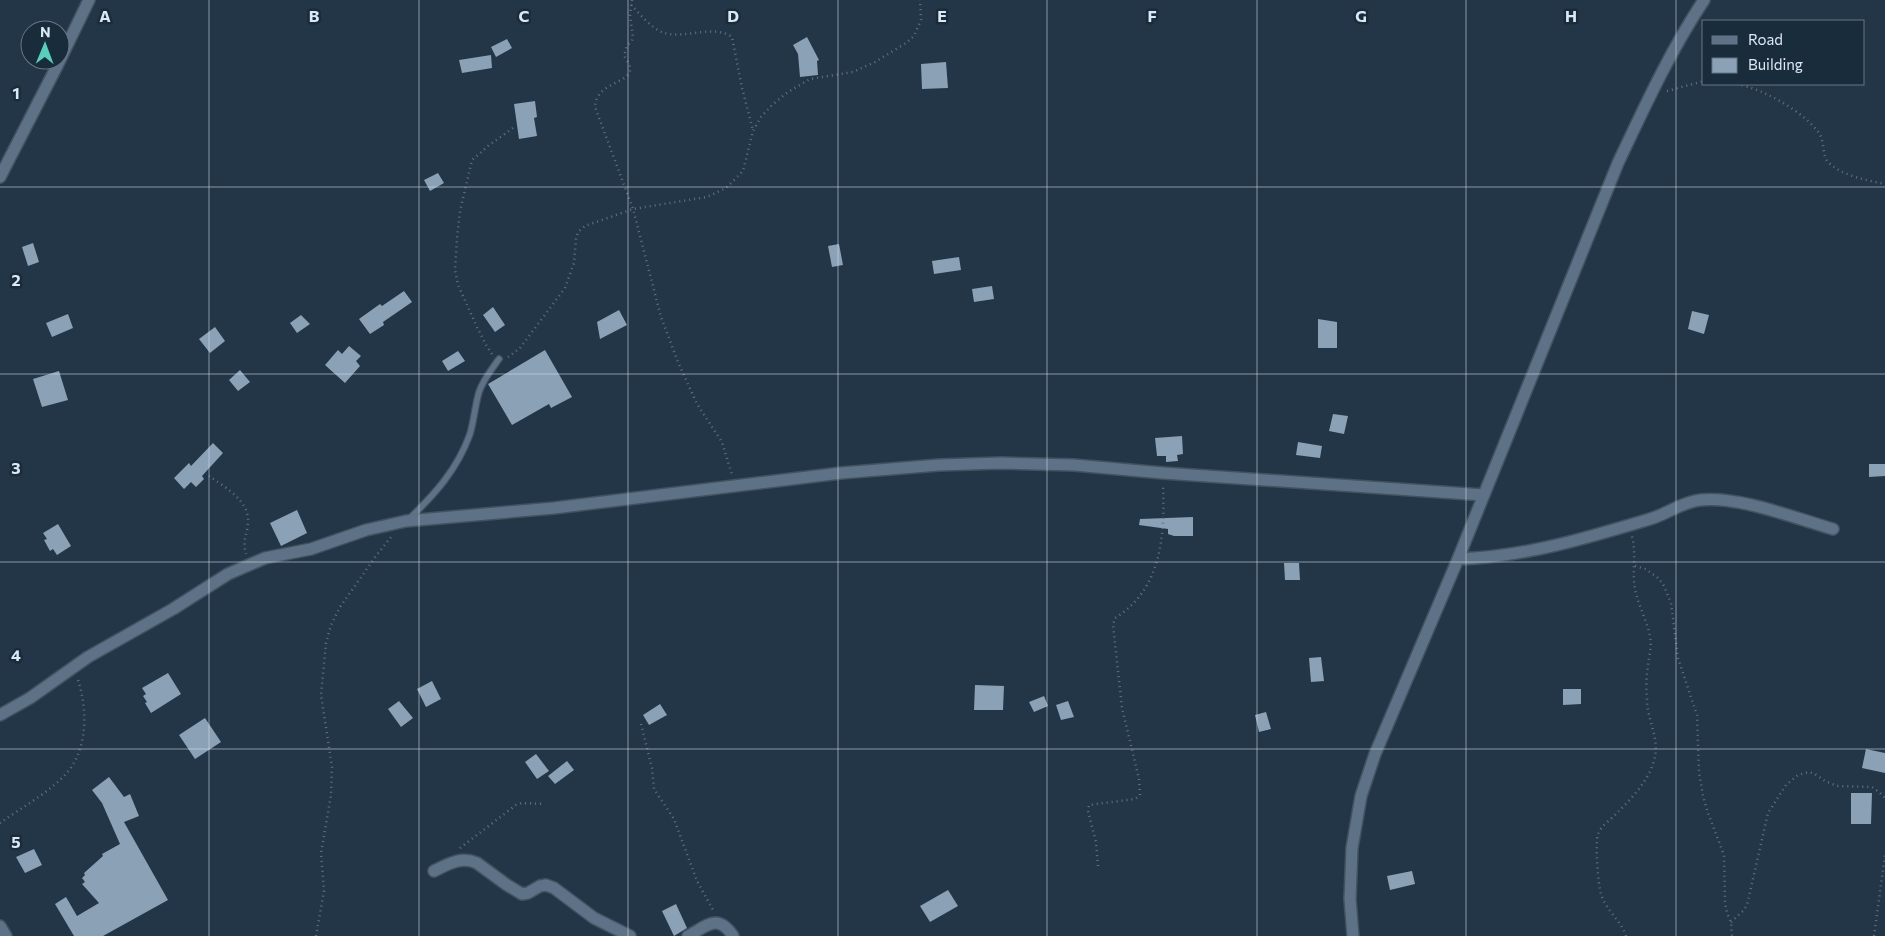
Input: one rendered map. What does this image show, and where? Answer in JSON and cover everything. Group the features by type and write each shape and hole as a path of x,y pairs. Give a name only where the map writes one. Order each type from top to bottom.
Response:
{"street":[{"path":"0,177 89,0"},
{"path":"1353,936 1350,899 1352,848 1361,796 1375,754 1458,560 1580,254 1618,164 1646,104 1690,22 1704,0"},
{"path":"0,715 30,698 88,657 173,609 228,574 249,564 282,554 311,549 366,530 406,521 554,508 841,473 939,465 1074,465 1484,495"},
{"path":"1458,560 1490,558 1581,540 1654,518 1685,504 1700,500 1744,504 1833,528"},
{"path":"434,871 463,859 477,862 522,894 528,893 540,886 546,885 554,888 594,918 630,936"},
{"path":"688,936 705,925 714,923 722,924 728,928 733,936"},
{"path":"0,926 6,936"}],"lane":[{"path":"406,521 446,480 460,456 470,432 479,392 499,359"}],"path":[{"path":"632,0 630,16 632,41 626,49 624,56 630,66 630,72 627,77 606,87 595,101 595,107 633,209 661,317 697,404 722,442 736,486"},
{"path":"513,128 472,160 460,211 455,253 455,270 461,292 486,345 499,359 510,356 520,348 565,288 574,263 578,232 585,226 633,209 707,197 726,188 743,170 753,131 761,117 772,104 801,84 821,76 858,70 906,44 914,36 921,20 920,0"},
{"path":"631,5 654,27 664,33 686,35 721,32 732,37 753,131"},
{"path":"1646,104 1667,91 1702,82"},
{"path":"1740,85 1768,94 1807,120 1822,139 1825,158 1831,164 1858,178 1885,184"},
{"path":"1098,866 1095,835 1088,811 1089,804 1134,799 1140,795 1139,779 1122,708 1113,625 1115,618 1130,609 1142,594 1159,554 1163,525 1163,473"},
{"path":"209,476 235,495 247,512 248,526 244,540 249,564"},
{"path":"316,936 324,891 321,853 331,795 332,767 321,695 326,643 331,625 340,607 376,556 406,521"},
{"path":"1626,936 1624,929 1610,912 1601,894 1596,843 1601,828 1622,808 1644,782 1656,755 1656,746 1646,700 1650,636 1634,581 1635,546 1628,525"},
{"path":"1635,566 1645,569 1657,577 1663,584 1671,603 1678,658 1697,715 1703,796 1724,855 1725,903 1731,922 1732,936"},
{"path":"0,823 52,786 69,769 76,758 84,724 85,709 82,692 74,668"},
{"path":"641,724 652,768 654,789 674,819 697,881 722,924"},
{"path":"1731,922 1743,912 1747,905 1768,813 1786,785 1798,775 1809,772 1837,786 1872,787 1885,798"},
{"path":"450,864 460,848 516,804 545,804"},
{"path":"1874,936 1885,855"}],"building":[{"path":"807,37 819,60 817,61 818,75 800,77 798,54 793,45"},
{"path":"507,39 512,48 496,57 491,47"},
{"path":"491,55 492,68 462,73 459,60"},
{"path":"946,62 948,88 922,89 921,64"},
{"path":"535,101 537,117 534,118 537,136 519,139 514,104"},
{"path":"438,173 444,183 430,191 424,180"},
{"path":"33,243 39,262 28,266 22,247"},
{"path":"839,244 843,265 832,267 828,246"},
{"path":"959,257 961,270 934,274 932,261"},
{"path":"992,286 994,299 974,302 972,289"},
{"path":"404,291 412,302 383,322 384,325 370,334 359,319 380,304 382,306"},
{"path":"493,307 505,325 495,332 483,315"},
{"path":"619,310 627,325 600,339 597,322"},
{"path":"1692,311 1709,315 1704,334 1688,329"},
{"path":"68,314 73,328 52,337 46,323"},
{"path":"301,315 310,324 297,333 290,323"},
{"path":"1318,319 1337,322 1337,348 1318,348"},
{"path":"215,327 225,341 210,353 199,339"},
{"path":"349,346 361,356 356,361 360,366 345,383 325,365 338,350 342,354"},
{"path":"545,350 572,397 551,408 549,404 512,425 488,384"},
{"path":"458,351 465,361 448,371 442,361"},
{"path":"240,370 250,382 238,391 229,380"},
{"path":"59,371 68,400 42,407 33,379"},
{"path":"1333,414 1348,416 1344,434 1329,431"},
{"path":"1182,436 1183,454 1177,455 1178,461 1166,462 1166,456 1157,456 1155,438"},
{"path":"1298,442 1322,446 1320,458 1296,455"},
{"path":"213,443 223,453 202,476 204,479 196,487 191,482 184,489 174,478 189,463 191,466"},
{"path":"1869,464 1885,464 1885,476 1869,477"},
{"path":"297,510 307,533 281,546 270,523"},
{"path":"1193,517 1193,536 1174,536 1168,534 1168,529 1139,525 1140,519"},
{"path":"58,524 71,546 57,555 53,549 50,551 44,540 47,539 43,533"},
{"path":"1284,563 1299,563 1300,580 1285,580"},
{"path":"1321,657 1324,681 1311,682 1309,658"},
{"path":"168,673 181,694 151,713 145,703 147,702 143,696 146,694 142,688"},
{"path":"432,681 441,699 426,707 417,689"},
{"path":"975,685 1004,686 1003,710 974,710"},
{"path":"1563,689 1581,689 1581,704 1563,705"},
{"path":"1044,696 1048,706 1034,712 1029,702"},
{"path":"399,701 413,718 401,727 388,709"},
{"path":"1068,701 1074,717 1061,720 1056,705"},
{"path":"660,704 667,715 649,725 643,715"},
{"path":"1266,712 1271,729 1259,732 1255,715"},
{"path":"205,718 221,742 195,759 179,735"},
{"path":"1866,749 1885,753 1885,773 1862,768"},
{"path":"536,754 549,771 537,779 525,762"},
{"path":"567,761 574,770 555,784 548,776"},
{"path":"109,777 124,797 130,794 139,816 124,822 168,900 103,936 74,936 55,904 66,897 77,916 99,903 82,884 85,882 82,878 85,875 84,873 103,856 102,854 120,844 102,803 92,790"},
{"path":"1851,793 1872,793 1871,824 1851,824"},
{"path":"34,849 42,865 25,873 16,857"},
{"path":"1412,871 1415,884 1390,890 1387,876"},
{"path":"948,890 958,906 930,922 920,906"},
{"path":"676,904 687,928 674,936 662,911"}]}
